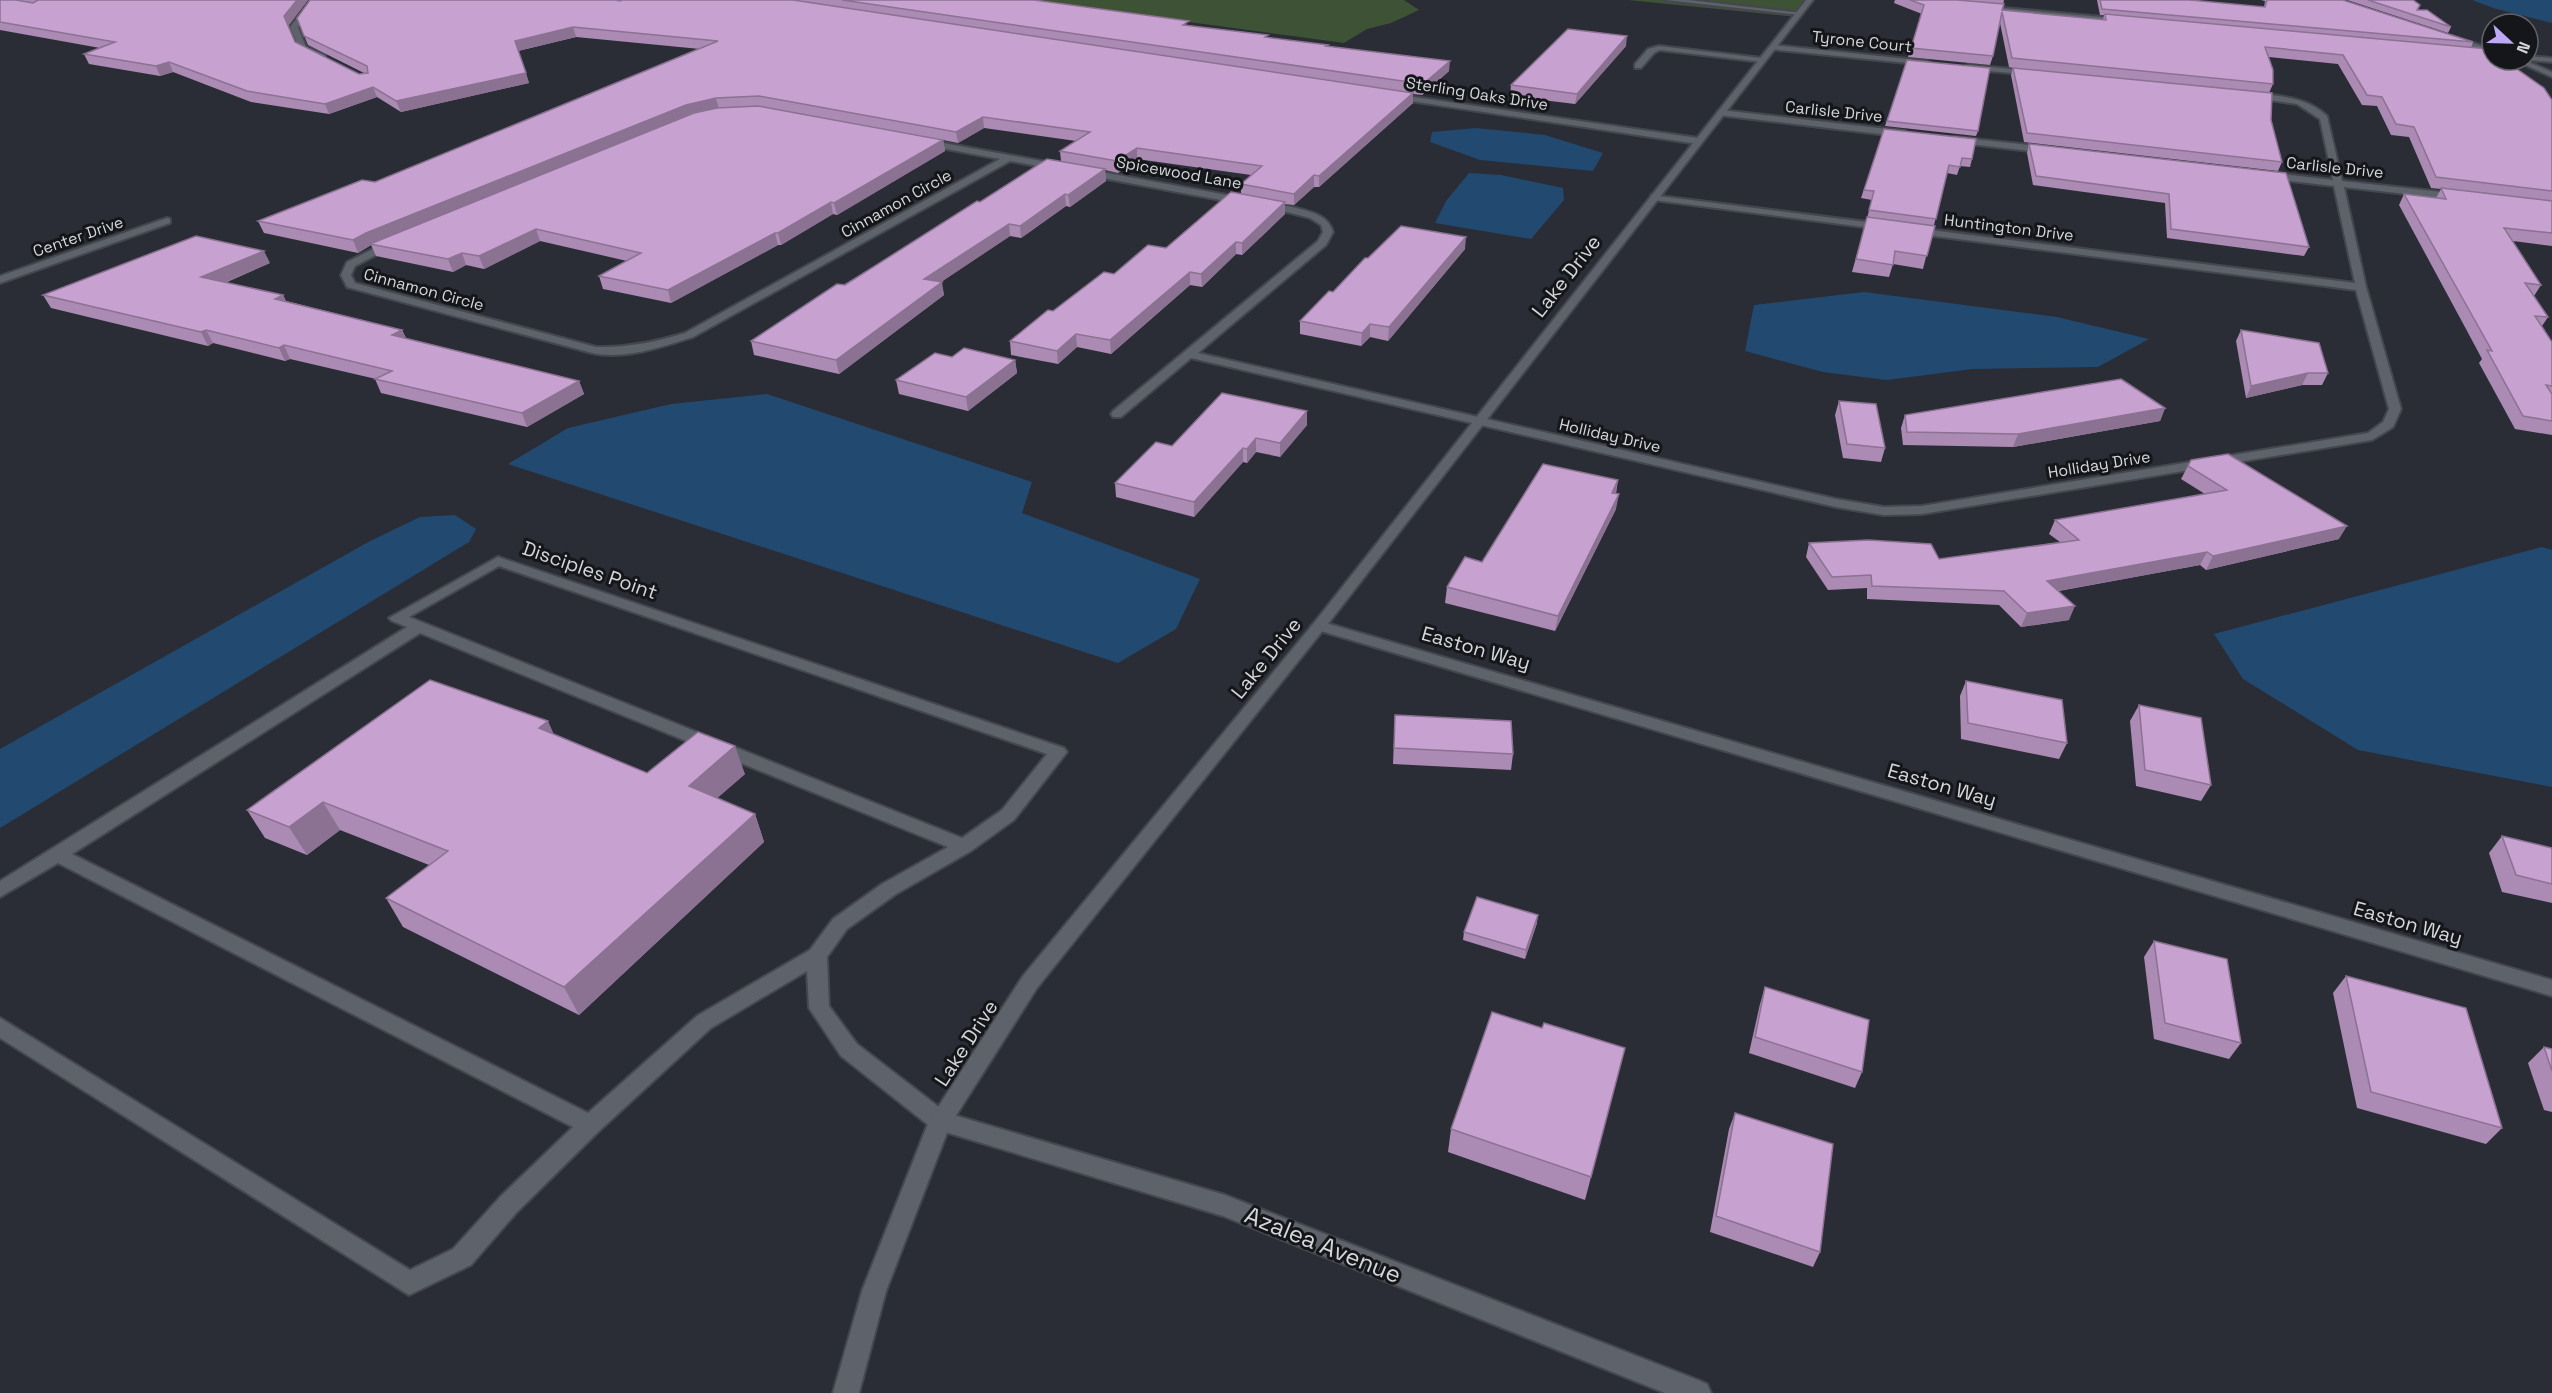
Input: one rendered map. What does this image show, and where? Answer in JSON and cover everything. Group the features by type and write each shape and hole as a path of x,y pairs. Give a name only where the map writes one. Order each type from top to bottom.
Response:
{"street":[{"path":"314,0 294,27 303,48 325,59"},
{"path":"1668,0 1805,7"},
{"name":"Lake Drive","path":"846,1393 874,1290 940,1121 1030,982 1319,626 1805,7"},
{"path":"1972,7 2042,10 2136,22"},
{"path":"2447,36 2480,48"},
{"name":"Tyrone Court","path":"1638,66 1651,51 1659,48 1937,64"},
{"path":"2468,53 2480,53"},
{"path":"1961,66 2043,74"},
{"name":"Sterling Oaks Drive","path":"1379,93 1698,141"},
{"name":"Holliday Drive","path":"1480,422 1836,503 1884,511 1922,510 2372,436 2389,424 2395,410 2361,287 2324,118 2319,111 2285,99 2244,94"},
{"name":"Carlisle Drive","path":"1721,113 1911,135"},
{"path":"1947,139 2054,151"},
{"name":"Cinnamon Circle","path":"915,141 1009,158"},
{"name":"Cinnamon Circle","path":"409,236 376,249 351,264 346,275 351,285 596,351 626,352 657,346 689,334 1009,158"},
{"name":"Spicewood Lane","path":"1009,158 1292,210 1313,216 1326,224 1328,232 1322,243 1117,414"},
{"name":"Carlisle Drive","path":"2256,174 2468,198"},
{"name":"Huntington Drive","path":"1654,197 2361,287"},
{"name":"Center Drive","path":"0,280 167,221"},
{"path":"1188,354 1480,422"},
{"name":"Disciples Point","path":"817,956 840,924 890,889 964,846 1008,815 1058,752 498,561 397,618 964,846"},
{"name":"Easton Way","path":"1319,626 2552,988"},
{"path":"0,890 418,627"},
{"path":"57,854 590,1125"},
{"path":"0,1027 409,1283 462,1257 509,1204 590,1125 704,1022 817,956 819,1008 849,1050 940,1121"},
{"name":"Azalea Avenue","path":"940,1121 1225,1206 1698,1393"}],"green space":[{"path":"1027,0 1404,0 1419,10 1391,23 1367,29 1344,43"},
{"path":"1628,0 1810,0 1797,17"}],"water":[{"path":"2472,0 2552,0 2552,23 2540,20 2540,12 2509,12"},
{"path":"1476,128 1545,135 1603,153 1593,171 1480,160 1430,142 1432,132"},
{"path":"1469,173 1501,175 1563,188 1564,200 1531,239 1435,223 1446,201"},
{"path":"1864,292 2057,317 2149,339 2098,367 1973,369 1887,380 1823,372 1745,351 1754,305"},
{"path":"767,394 1032,482 1022,513 1200,579 1176,629 1118,663 508,464 568,428 671,404"},
{"path":"455,515 476,529 469,542 0,828 0,749 370,541 420,517"},
{"path":"2542,547 2552,550 2552,787 2358,750 2243,679 2214,634"}],"building":[{"path":"0,0 33,3 38,0 297,0 284,16 295,42 359,74 368,73 367,66 304,36 297,18 310,0 793,0 1413,93 1319,176 1314,175 1294,194 1241,184 1262,166 1137,148 1117,161 1060,151 1090,132 983,117 956,132 759,96 716,98 686,105 353,240 258,221 362,180 375,182 718,41 573,27 515,41 526,73 396,101 373,87 325,104 247,91 169,62 156,66 84,54 115,42 0,22"},
{"path":"842,0 1034,0 1189,21 1183,25 1268,35 1265,37 1328,45 1326,46 1450,61 1423,84"},
{"path":"1910,0 1957,0 2004,4 2002,10 2106,20 2105,14 2480,48 2480,72 2521,72 2544,88 2552,100 2552,191 2436,177 2414,127 2396,124 2382,97 2367,95 2343,55 2265,47 2273,70 2273,84 2012,58 2002,12 1993,56 1911,48 1924,5"},
{"path":"2100,0 2190,0 2265,7 2267,0 2343,0 2473,42 2102,9"},
{"path":"2368,0 2413,0 2420,5 2417,10 2427,10 2451,27"},
{"path":"1568,29 1627,36 1577,94 1511,85"},
{"path":"1907,60 1990,68 1978,131 1887,121"},
{"path":"2013,68 2272,93 2271,120 2282,162 2027,133"},
{"path":"758,106 943,140 834,203 831,202 778,233 668,290 599,276 641,253 536,229 479,256 462,253 448,259 370,244 694,113 717,108"},
{"path":"1884,129 1976,139 1972,159 1962,158 1960,167 1949,165 1936,219 1869,210 1874,191 1864,190"},
{"path":"2029,144 2286,173 2309,247 2171,229 2169,194 2036,176"},
{"path":"1047,159 1105,169 1020,226 1009,224 924,279 942,282 836,360 751,341 837,284 845,285"},
{"path":"2441,188 2552,201 2552,233 2504,228 2541,285 2525,283 2548,317 2535,316 2552,342 2552,386 2546,385 2552,394 2552,421 2523,416 2487,350 2492,351 2404,194 2446,199"},
{"path":"1231,192 1285,202 1242,243 1236,242 1201,274 1190,272 1110,340 1076,334 1057,351 1010,341 1048,310 1053,311 1104,272 1114,274 1148,245 1166,248"},
{"path":"1867,217 1935,226 1927,256 1895,251 1893,265 1856,259"},
{"path":"1401,226 1466,237 1389,327 1370,324 1362,333 1300,321 1329,291 1333,292 1365,258 1368,258"},
{"path":"196,236 264,251 201,277 283,295 275,299 402,330 392,335 579,381 522,413 375,379 392,371 284,345 279,348 206,330 201,332 43,295"},
{"path":"2241,330 2319,343 2328,373 2308,373 2251,386"},
{"path":"964,348 1015,360 966,397 896,380 935,353 952,357"},
{"path":"2121,379 2165,408 2018,434 1907,432 1905,415"},
{"path":"1222,393 1307,411 1280,443 1256,438 1247,449 1243,448 1194,502 1115,483 1156,442 1172,446"},
{"path":"1839,401 1876,404 1885,448 1847,444"},
{"path":"2228,454 2347,526 2213,556 2207,552 2047,581 2075,606 2027,613 2004,591 1872,586 1871,575 1832,577 1809,543 1868,540 1931,544 1939,559 2079,540 2055,520 2227,490 2188,466 2191,460"},
{"path":"1543,464 1618,480 1612,493 1619,494 1558,616 1447,587 1465,557 1482,562"},
{"path":"430,680 548,721 539,728 647,773 698,732 735,746 689,786 755,814 564,987 386,898 448,851 323,802 289,827 247,810"},
{"path":"1966,681 2062,700 2067,743 1968,723"},
{"path":"2139,705 2201,718 2211,785 2145,770"},
{"path":"1395,715 1511,721 1513,754 1394,748"},
{"path":"2502,836 2552,848 2552,884 2516,875"},
{"path":"1477,897 1538,915 1526,950 1464,932"},
{"path":"2154,941 2227,959 2241,1043 2165,1023"},
{"path":"2346,976 2466,1008 2502,1128 2371,1092"},
{"path":"1765,987 1869,1020 1862,1072 1755,1037"},
{"path":"1492,1012 1542,1028 1544,1023 1625,1048 1591,1177 1451,1129"},
{"path":"2544,1047 2552,1049 2552,1071"},
{"path":"1735,1113 1833,1144 1820,1252 1716,1216"}]}
